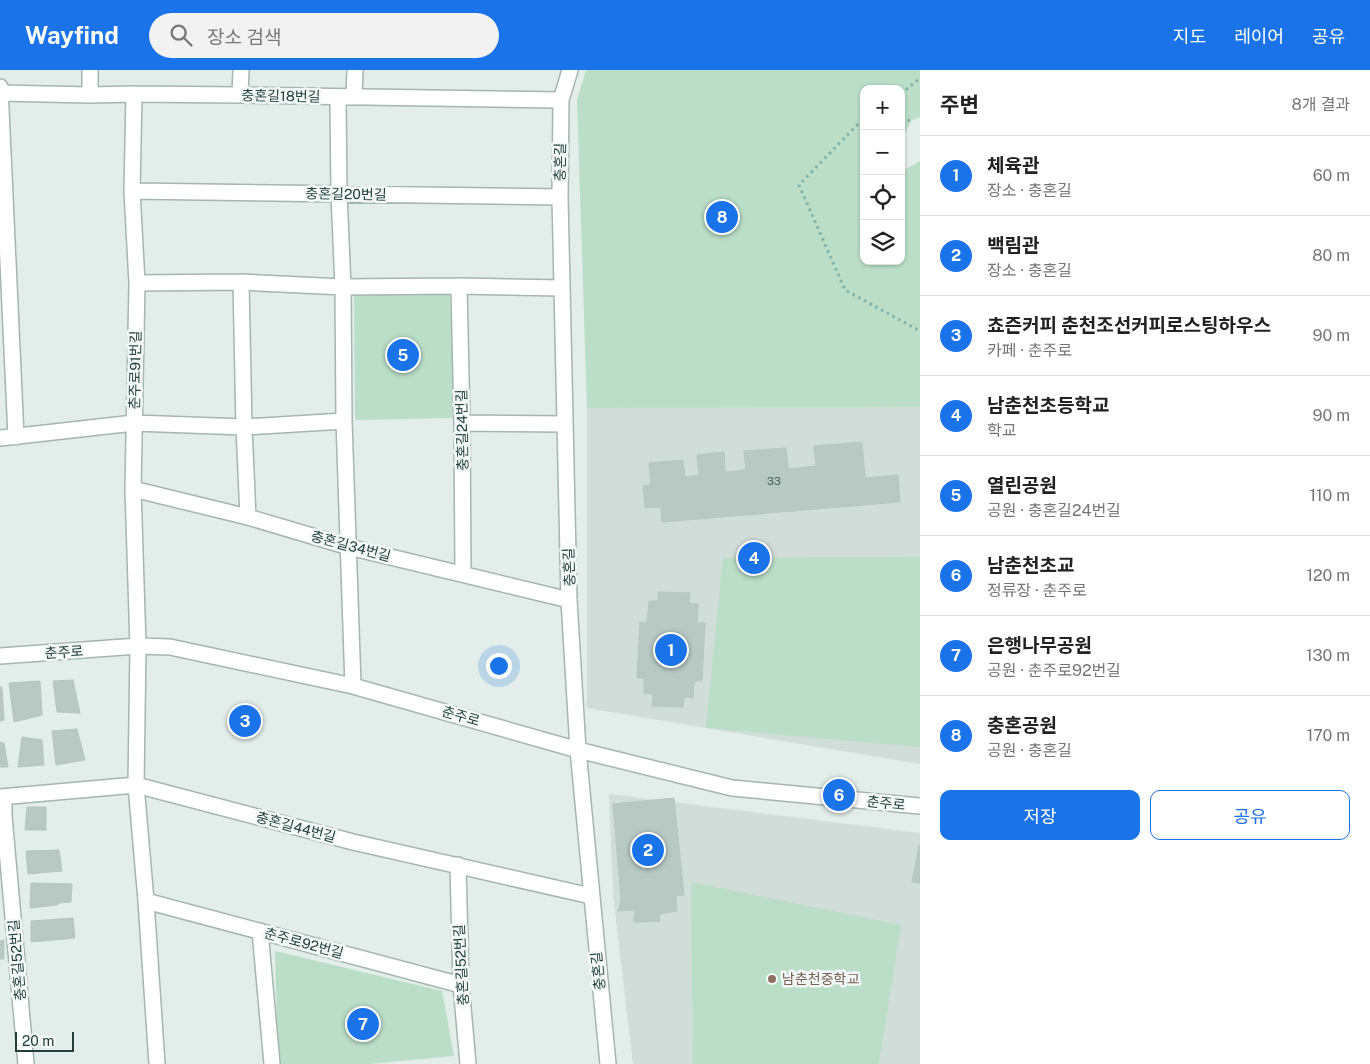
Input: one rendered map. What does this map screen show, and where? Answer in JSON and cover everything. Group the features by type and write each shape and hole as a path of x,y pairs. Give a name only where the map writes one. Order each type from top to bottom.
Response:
{"street":[{"path":"90,70 90,95"},
{"path":"240,70 240,95"},
{"path":"354,70 354,97"},
{"name":"충혼길","path":"570,70 561,100 560,197 570,600 578,750 608,1064"},
{"path":"0,87 16,437"},
{"name":"충혼길18번길","path":"0,93 561,100"},
{"name":"춘주로91번길","path":"134,94 132,191 137,283 133,489 138,646"},
{"path":"338,97 344,421 353,686"},
{"name":"충혼길20번길","path":"132,191 560,197"},
{"path":"137,283 241,282 343,287 459,286 561,288"},
{"path":"241,282 248,517"},
{"name":"충혼길24번길","path":"459,286 463,574"},
{"path":"0,438 134,423 244,426 344,421"},
{"path":"462,422 565,424"},
{"name":"충혼길34번길","path":"133,489 248,517 349,547 570,600"},
{"path":"138,646 136,785 157,1064"},
{"name":"춘주로","path":"0,656 138,646 170,647 353,686 578,750 732,788 920,806"},
{"name":"충혼길44번길","path":"2,797 136,785 353,842 591,896"},
{"name":"충혼길52번길","path":"2,797 26,1064"},
{"name":"충혼길52번길","path":"458,865 461,984 468,1064"},
{"name":"춘주로92번길","path":"146,901 461,984"},
{"path":"260,931 272,1064"}],"path":[{"path":"905,91 920,78"},
{"path":"905,121 912,120"},
{"path":"860,124 799,185 845,290 920,331"}],"shaded area":[{"path":"920,407 920,764 587,708 587,408"},
{"name":"남춘천중학교","path":"609,794 920,833 920,1064 633,1064 613,894"}],"green space":[{"path":"586,70 920,70 920,117 912,120 905,133 905,85 860,85 860,265 905,265 905,170 920,161 920,407 587,408 577,100"},
{"path":"450,290 454,418 355,420 354,291"},
{"path":"920,557 920,747 706,728 723,558"},
{"path":"691,882 901,925 879,1064 693,1064"},
{"path":"275,951 442,991 454,1056 369,1064 278,1064"}],"building":[{"path":"862,442 865,478 898,475 900,502 662,522 661,507 645,508 643,486 651,485 649,463 683,460 685,477 699,475 697,455 724,452 725,472 746,470 744,451 786,448 788,469 816,466 814,446"},
{"path":"658,592 690,593 689,603 698,604 697,623 705,623 702,681 694,681 693,698 684,697 683,707 652,706 653,694 644,693 644,678 637,678 640,622 647,623 649,601 658,601"},
{"path":"73,680 80,713 57,712 53,681"},
{"path":"40,681 42,715 14,722 9,683"},
{"path":"0,687 2,687 4,720 0,721"},
{"path":"77,729 85,760 56,765 52,731"},
{"path":"22,737 42,740 44,765 18,767"},
{"path":"0,742 4,743 8,767 0,767"},
{"path":"674,798 684,895 676,896 677,911 659,914 660,921 634,922 635,910 618,911 621,900 613,804"},
{"path":"27,807 46,807 46,830 25,830"},
{"path":"920,846 920,883 912,882"},
{"path":"59,850 62,871 28,874 26,851"},
{"path":"31,883 72,884 71,902 30,908"},
{"path":"73,918 75,938 31,942 31,921"},
{"path":"4,940 4,959 0,959 0,941"}],"place":[{"name":"충혼공원","path":"722,217"},
{"name":"열린공원","path":"403,355"},
{"name":"남춘천초등학교","path":"754,558"},
{"name":"체육관","path":"671,650"},
{"name":"쵸즌커피 춘천조선커피로스팅하우스","path":"245,721"},
{"name":"남춘천초교","path":"839,795"},
{"name":"백림관","path":"648,850"},
{"name":"남춘천중학교","path":"772,979"},
{"name":"은행나무공원","path":"363,1024"}]}
